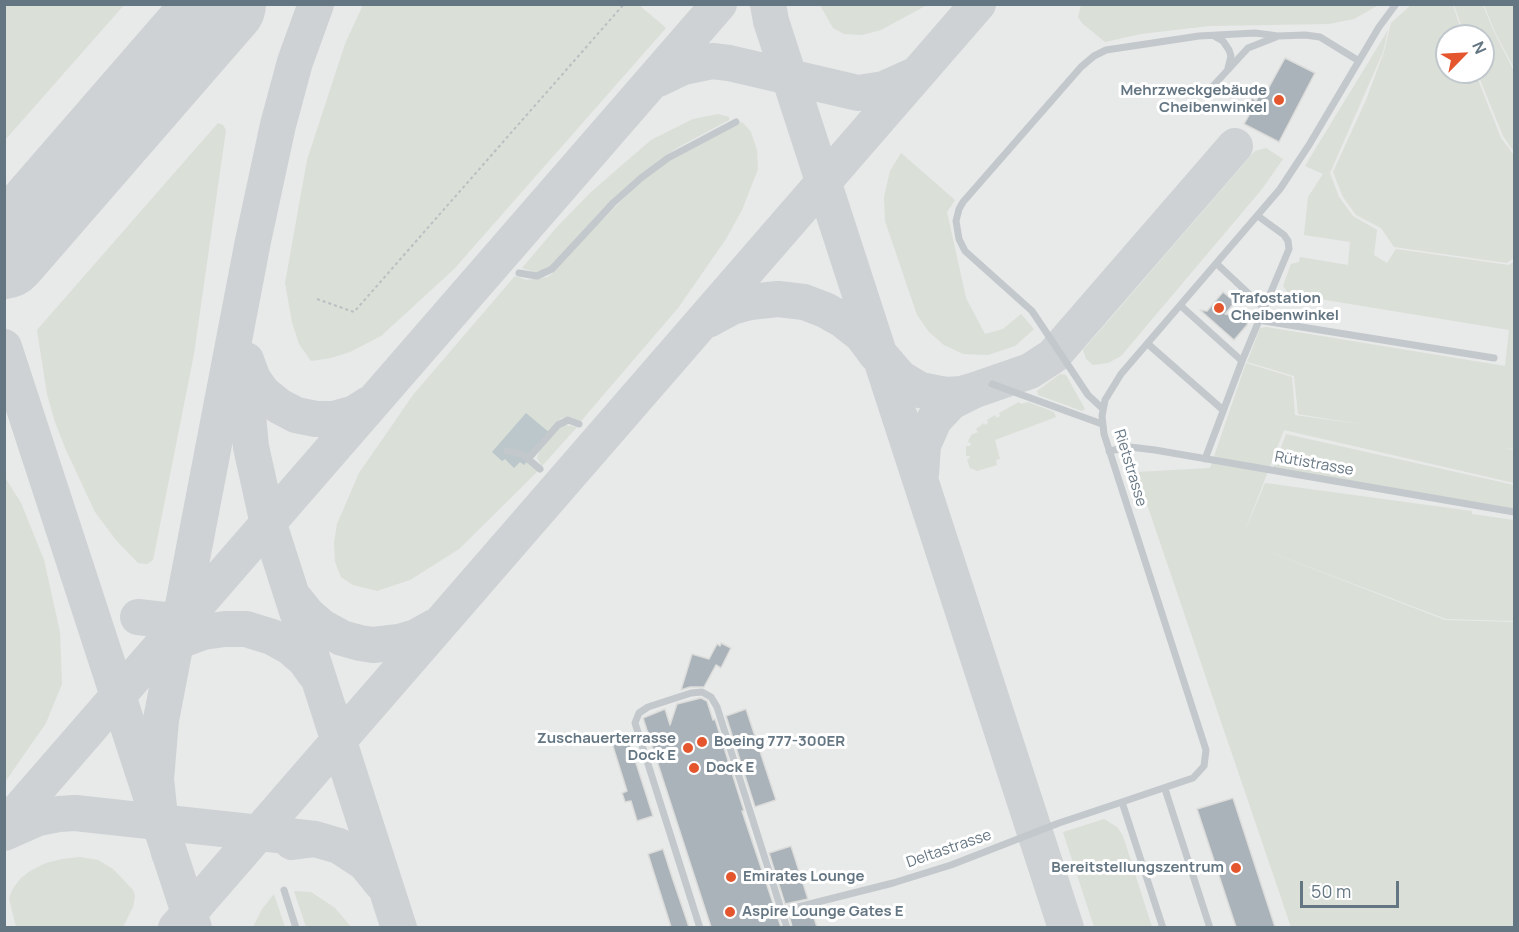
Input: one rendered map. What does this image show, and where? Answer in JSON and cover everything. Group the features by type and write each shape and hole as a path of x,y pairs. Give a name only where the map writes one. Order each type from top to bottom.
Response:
{"lane":[{"name":"Rietstrasse","path":"1122,802 1185,782 1200,772 1204,766 1206,750 1109,451 1102,424 1105,400 1115,382 1280,189 1396,4"},
{"path":"1103,409 1088,395 1032,311 965,250 957,230 959,208 1081,67 1106,50 1212,35 1255,33 1278,36 1305,35 1320,37 1359,61"},
{"path":"1212,35 1223,41 1229,50 1230,62 1227,70"},
{"path":"1213,86 1248,48 1278,36"},
{"path":"519,273 537,276 552,269 599,217 641,177 668,158 736,122"},
{"path":"1205,459 1258,321 1288,252 1289,245 1284,235 1258,216"},
{"path":"1217,264 1264,308"},
{"path":"1181,306 1242,361"},
{"path":"1258,321 1494,358"},
{"path":"1148,344 1223,410"},
{"path":"993,384 1102,424"},
{"path":"528,459 558,425 568,420 579,424"},
{"name":"Rütistrasse","path":"1109,451 1130,447 1515,512"},
{"path":"507,451 522,454 540,469"},
{"path":"700,927 635,723 639,713 644,709 691,693 702,692 711,697 717,707 788,927"},
{"path":"1165,789 1210,927"},
{"path":"1122,802 1163,927"},
{"name":"Deltastrasse","path":"782,911 893,883 951,865 1059,823 1122,802"},
{"path":"284,890 296,927"}],"path":[{"path":"317,299 354,312 624,4"}],"shaded area":[{"path":"1376,4 1377,6 1354,19 1329,24 1209,26 1141,34 1105,42 1078,17 1081,5"},
{"path":"4,5 124,5 5,140"},
{"path":"5,5 1514,5 1514,927 5,928"},
{"path":"363,5 639,5 666,28 454,269 381,336 350,352 311,361 299,344 292,322 285,283 307,160 345,44"},
{"path":"820,5 927,5 881,30 862,35 844,34 833,28"},
{"path":"1411,5 1453,5 1459,24 1435,24 1435,84 1480,84 1501,138 1514,155 1514,258 1507,263 1394,247 1381,228 1356,215 1343,197 1333,172 1366,100 1384,52 1391,23"},
{"path":"1454,5 1483,5 1491,24 1461,24"},
{"path":"1484,5 1514,5 1514,68 1495,32 1495,24 1492,24"},
{"path":"1388,30 1383,52 1330,173 1339,197 1353,216 1377,230 1374,255 1387,263 1396,249 1509,265 1514,261 1514,449 1504,448 1514,450 1514,483 1284,430 1242,538 1265,483 1472,511 1472,514 1514,520 1514,621 1446,619 1241,541 1445,620 1514,622 1514,927 1291,927 1136,472 1210,468 1246,363 1292,377 1295,415 1365,425 1298,414 1294,376 1247,362 1260,328 1266,327 1505,366 1509,330 1289,294 1283,286 1291,264 1299,262 1300,257 1348,265 1350,242 1304,235 1308,197 1323,174 1305,166"},
{"path":"1495,34 1514,71 1514,152 1503,136 1482,84 1495,84"},
{"path":"718,114 729,117 729,120 677,148 642,173 605,206 547,270 537,273 522,268 591,192 651,140 693,119"},
{"path":"742,122 751,132 757,150 758,169 742,210 726,239 678,308 581,421 571,417 561,418 524,459 538,471 459,549 410,580 377,591 353,585 341,577 335,562 334,543 337,524 359,473 413,395 515,276 526,280 548,277 636,186 667,162"},
{"path":"218,123 226,130 194,354 153,560 147,564 138,563 116,540 95,512 66,450 47,394 37,330"},
{"path":"1266,148 1283,159 1262,189 1121,356 1108,363 1093,365 1086,359 1083,350 1255,151"},
{"path":"901,153 955,200 947,212 966,298 985,334 1003,329 1021,314 1034,329 1015,346 988,355 963,354 944,345 929,332 917,315 885,221 884,197 890,171"},
{"path":"1060,374 1066,375 1085,409 1082,411 1038,395 1037,391"},
{"path":"1019,402 1021,404 1028,402 1054,412 1056,417 995,440 1000,459 996,460 997,465 977,471 970,468 966,446 970,446 971,443 968,442 971,435 978,432 976,429 984,423 985,425 988,423 987,420 995,415 997,418 1000,416 999,413"},
{"path":"526,413 551,434 524,465 520,462 514,468 505,459 502,461 492,452"},
{"path":"565,425 577,427 542,466 537,458 539,452 558,429"},
{"path":"1286,434 1514,485 1514,509 1273,468"},
{"path":"4,476 21,503 44,560 60,632 62,684 46,723 5,782"},
{"path":"1104,819 1117,827 1123,836 1152,927 1094,927 1063,832"},
{"path":"80,857 98,860 113,869 133,890 135,896 133,907 123,927 16,927 9,899 20,879 46,863"},
{"path":"294,891 311,892 335,908 351,927 306,927"},
{"path":"274,894 285,927 253,927 262,909"}],"building":[{"name":"Mehrzweckgebäude Cheibenwinkel","path":"1285,58 1315,73 1279,142 1244,124 1252,110 1247,107 1252,98 1256,101 1264,87 1268,89"},
{"path":"1223,292 1235,302 1225,314 1248,318 1247,325 1234,340 1200,310 1207,311"},
{"path":"721,643 731,648 721,668 716,665 704,687 690,687 681,690 692,654 709,659 717,644 720,646"},
{"name":"Dock E","path":"701,698 707,701 713,720 715,719 744,811 742,811 781,927 711,927 643,718 665,709 670,725 677,704"},
{"path":"746,709 776,800 755,807 726,716"},
{"path":"627,735 653,816 637,821 631,801 625,802 622,793 627,791 611,740"},
{"name":"Bereitstellungszentrum","path":"1233,798 1275,927 1236,927 1197,809"},
{"path":"791,846 808,899 785,904 769,853"},
{"path":"663,849 689,927 671,927 648,854"},
{"path":"811,909 817,927 792,927 789,915"}],"taxiway":[{"path":"169,853 160,817 156,779 161,720 253,241 278,125 295,62 316,4"},
{"path":"4,827 719,4"},
{"path":"768,4 771,21 1066,928"},
{"path":"176,928 978,4"},
{"path":"658,79 683,67 712,61 858,93 884,89 913,76"},
{"path":"975,390 1030,371 1053,356 1235,146"},
{"path":"4,257 12,246"},
{"path":"708,320 732,307 750,302 778,299 804,302 843,320 862,335 876,354"},
{"path":"4,347 194,928"},
{"path":"882,357 900,378 920,390 946,395 975,390 951,402 934,420 923,445 921,474"},
{"path":"246,360 253,379 263,393 279,406 296,415 316,419 333,419 355,413 369,404"},
{"path":"243,363 251,447 266,515 399,928"},
{"path":"295,599 322,627 342,638 360,643 373,645 399,642 416,637 434,627"},
{"path":"138,617 200,624"},
{"path":"163,650 203,632 246,629 272,637 290,647 305,660 315,674"},
{"path":"4,833 38,818 75,813 315,839"},
{"path":"292,842 315,839 339,846 365,863 382,884"}],"runway":[{"path":"4,255 222,4"}],"place":[{"name":"Mehrzweckgebäude Cheibenwinkel","path":"1279,100"},
{"name":"Trafostation Cheibenwinkel","path":"1219,308"},
{"name":"Boeing 777-300ER","path":"702,742"},
{"name":"Zuschauerterrasse Dock E","path":"688,748"},
{"name":"Dock E","path":"694,768"},
{"name":"Bereitstellungszentrum","path":"1236,868"},
{"name":"Emirates Lounge","path":"731,877"},
{"name":"Aspire Lounge Gates E","path":"730,912"}]}
